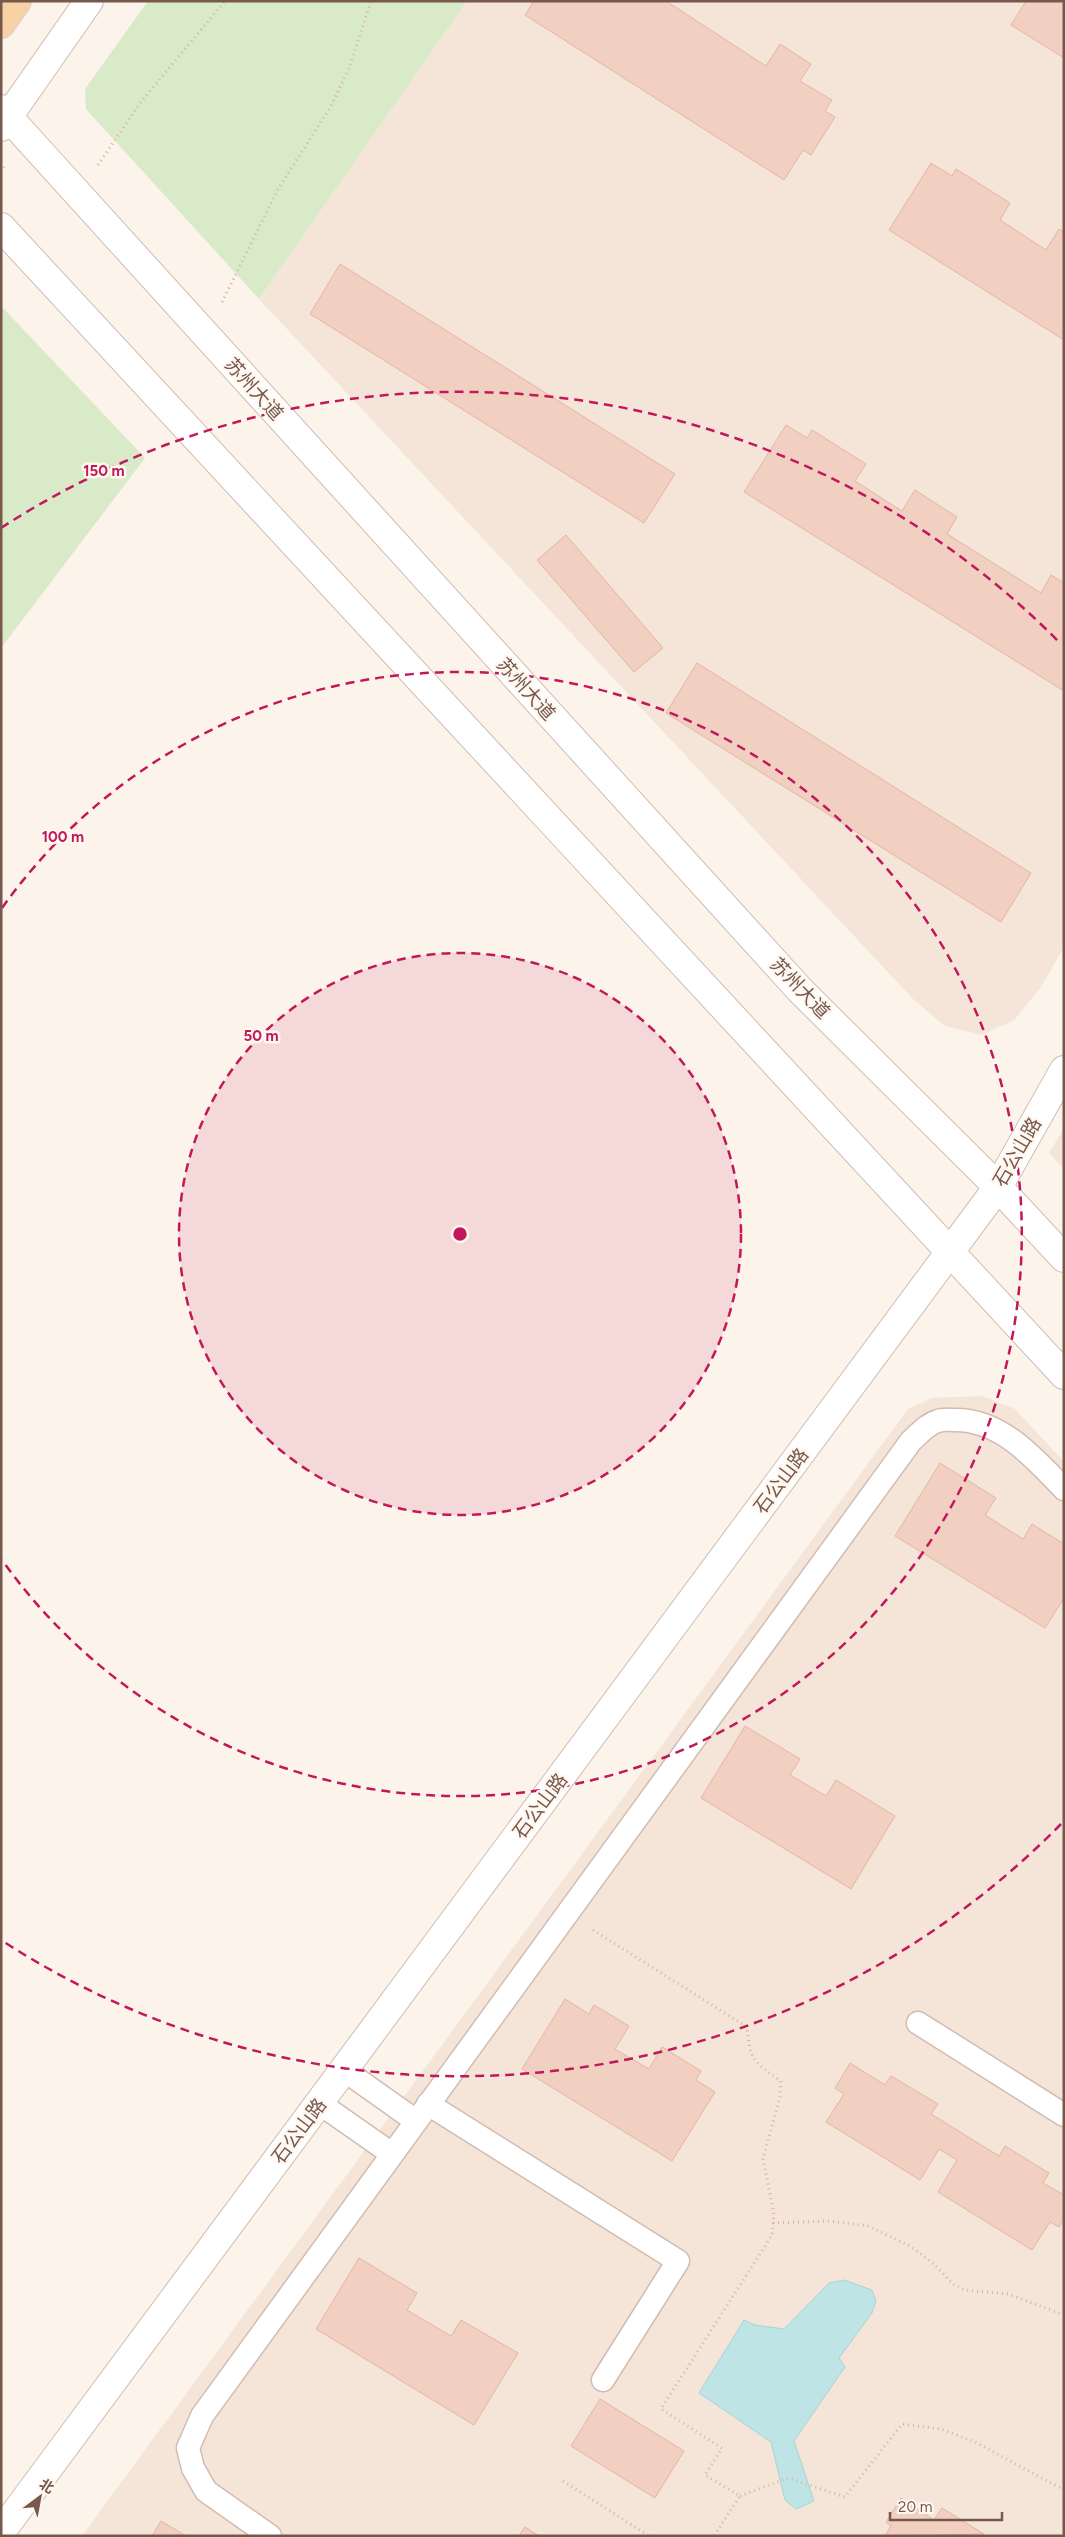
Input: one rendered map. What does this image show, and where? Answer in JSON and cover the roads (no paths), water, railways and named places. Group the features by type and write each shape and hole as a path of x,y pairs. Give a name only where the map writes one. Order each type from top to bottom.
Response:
{"main road":[{"path":"1,24 16,1"}],"street":[{"path":"4,118 89,1"},
{"name":"苏州大道","path":"4,118 78,194 800,990 998,1188 1064,1258"},
{"path":"1,227 1064,1375"},
{"name":"石公山路","path":"1,2532 998,1188 1064,1070"}],"lane":[{"path":"270,2536 206,2491 193,2468 188,2448 202,2416 911,1441 923,1430 939,1421 964,1420 990,1427 1018,1443 1064,1489"},
{"path":"918,2023 1064,2116"},
{"path":"344,2070 678,2261 603,2380"},
{"path":"320,2103 392,2154"}],"water":[{"path":"844,2280 872,2290 876,2301 872,2313 839,2358 845,2367 794,2441 814,2501 796,2509 785,2500 771,2442 699,2393 744,2320 755,2325 784,2329 829,2283"}]}
